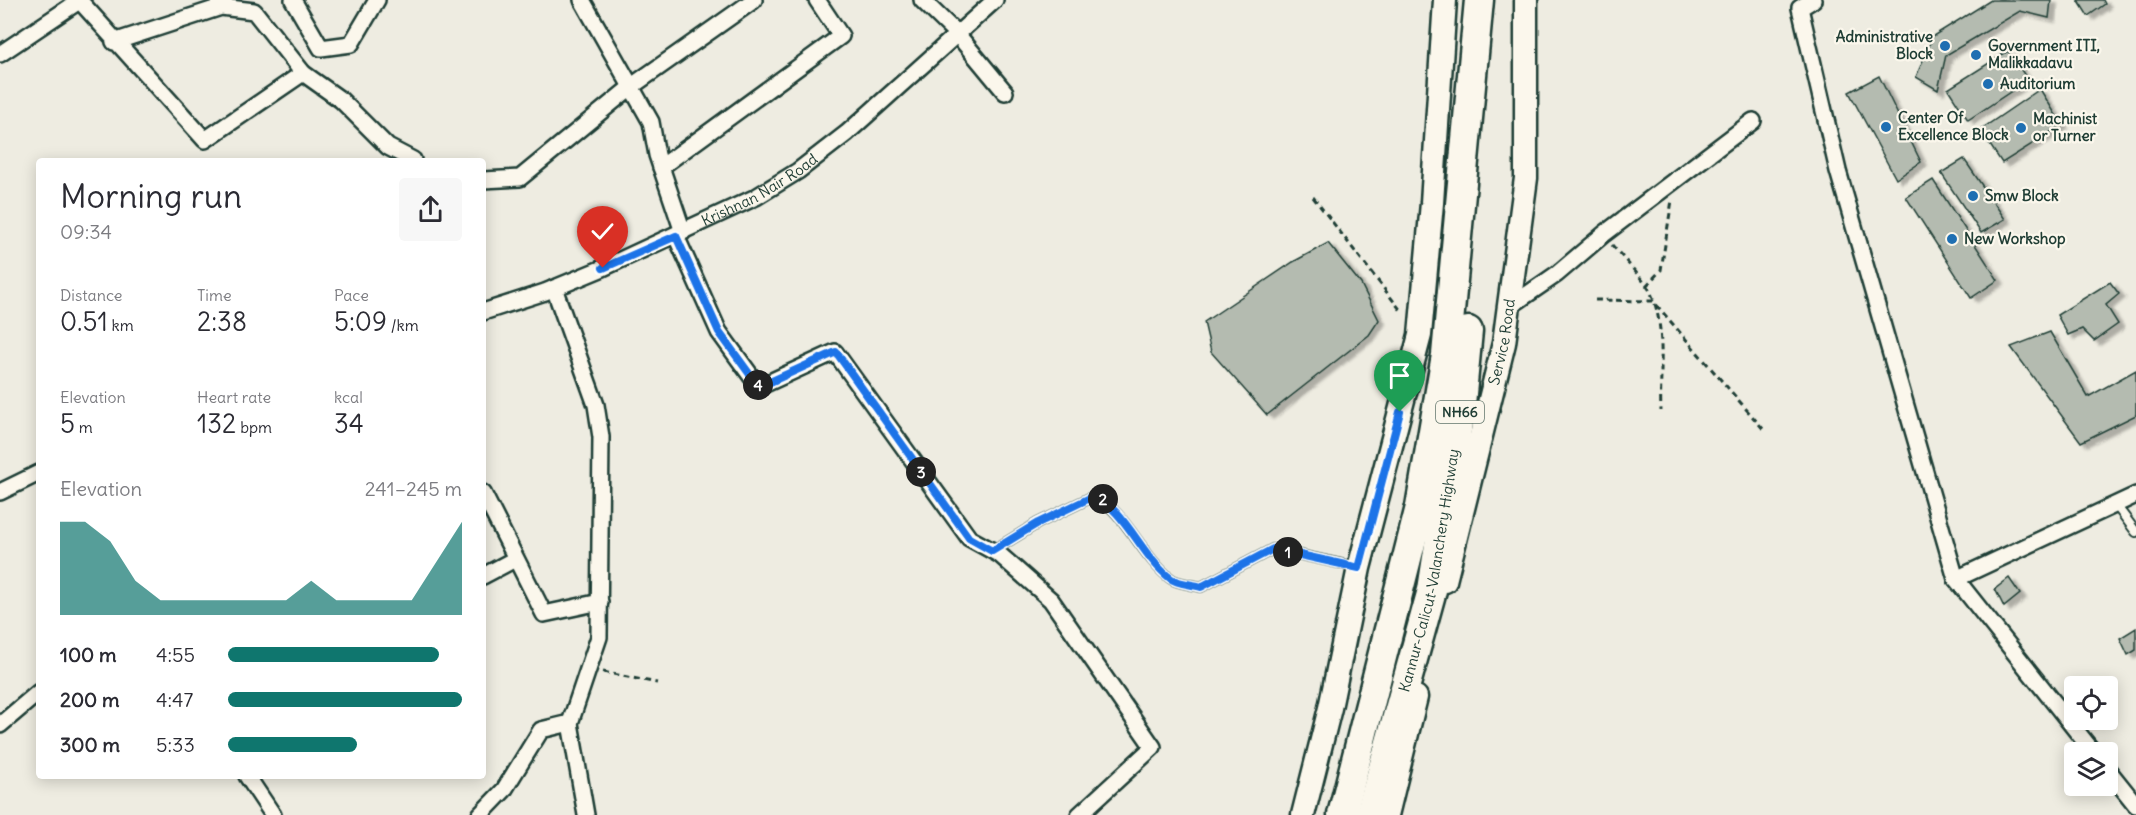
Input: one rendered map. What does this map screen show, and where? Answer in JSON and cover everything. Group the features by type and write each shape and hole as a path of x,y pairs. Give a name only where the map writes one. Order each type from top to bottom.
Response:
{"highway":[{"path":"1342,815 1420,507 1446,356 1479,0"},
{"name":"Kannur-Calicut-Valanchery Highway","path":"1370,815 1432,590 1452,471 1478,230 1483,122 1495,0"}],"street":[{"path":"0,54 79,0 114,42 205,140 303,74"},
{"path":"293,0 321,48 351,44 377,0"},
{"path":"582,0 651,122 680,234 719,332 759,387 836,352 969,538 992,551 1051,600 1153,747 1079,815"},
{"path":"486,180 520,178 632,86 754,0"},
{"path":"661,167 841,36 817,0"},
{"path":"922,0 957,34 1005,92"},
{"name":"Krishnan Nair Road","path":"486,311 554,288 680,234 756,197 798,171 846,133 995,0"},
{"path":"1303,815 1330,708 1359,568 1420,335 1432,203 1445,0"},
{"name":"Service Road","path":"1387,815 1504,343 1526,178 1526,0"},
{"path":"1813,0 1800,8 1838,171 1956,579 2085,742"},
{"path":"114,42 221,7 254,11 303,74 341,100 388,147 409,158"},
{"path":"1509,307 1557,274 1604,234 1753,121"},
{"path":"554,288 596,405 601,437 600,637 570,723 586,815"},
{"path":"0,489 36,474"},
{"path":"1956,579 2136,495"},
{"path":"486,499 544,614 600,602"},
{"path":"486,574 515,559"},
{"path":"0,725 36,695"},
{"path":"480,815 504,789 541,730 570,723"},
{"path":"249,779 273,815"},
{"path":"2118,782 2136,805"}],"lane":[{"path":"992,551 1038,523 1094,496 1105,500 1145,553 1171,579 1201,587 1273,549 1359,568"},
{"path":"2115,504 2136,532"}],"path":[{"path":"1646,286 1661,270 1673,204 1670,184"},
{"path":"1313,197 1420,335"},
{"path":"1604,234 1646,286 1653,301 1661,344 1662,411"},
{"path":"1595,300 1653,301 1765,431"},
{"path":"589,669 657,683"}],"building":[{"name":"Administrative Block","path":"1991,0 2051,0 2049,18 2020,11 1946,55 1938,90 1916,77 1933,36"},
{"path":"2078,0 2103,0 2105,4 2088,16"},
{"name":"Auditorium","path":"2008,51 2028,80 1968,120 1948,89"},
{"name":"Center Of Excellence Block","path":"1879,76 1921,162 1896,179 1849,92"},
{"name":"Machinist or Turner","path":"2040,89 2062,125 2002,163 1980,130"},
{"name":"Smw Block","path":"1964,159 2005,219 1981,233 1941,173"},
{"name":"New Workshop","path":"1933,180 1998,280 1971,298 1906,197"},
{"path":"1328,243 1361,284 1379,320 1369,335 1267,415 1211,352 1204,322 1293,262"},
{"path":"2110,282 2119,294 2106,305 2118,324 2094,341 2082,329 2068,335 2057,315"},
{"path":"2050,332 2088,397 2136,370 2136,415 2081,442 2011,347"},
{"path":"2009,578 2020,594 2004,607 1995,589"},
{"path":"2136,628 2136,650 2128,655 2120,638"}],"place":[{"name":"Administrative Block","path":"1945,46"},
{"name":"Government ITI, Malikkadavu","path":"1976,55"},
{"name":"Auditorium","path":"1988,84"},
{"name":"Center Of Excellence Block","path":"1886,127"},
{"name":"Machinist or Turner","path":"2021,128"},
{"name":"Smw Block","path":"1973,196"},
{"name":"New Workshop","path":"1952,239"}],"route":[{"path":"603,268 676,236 719,332 759,387 836,352 863,393 969,538 992,551 1038,523 1094,496 1105,500 1145,553 1171,579 1201,587 1273,549 1359,568 1400,412"}]}
